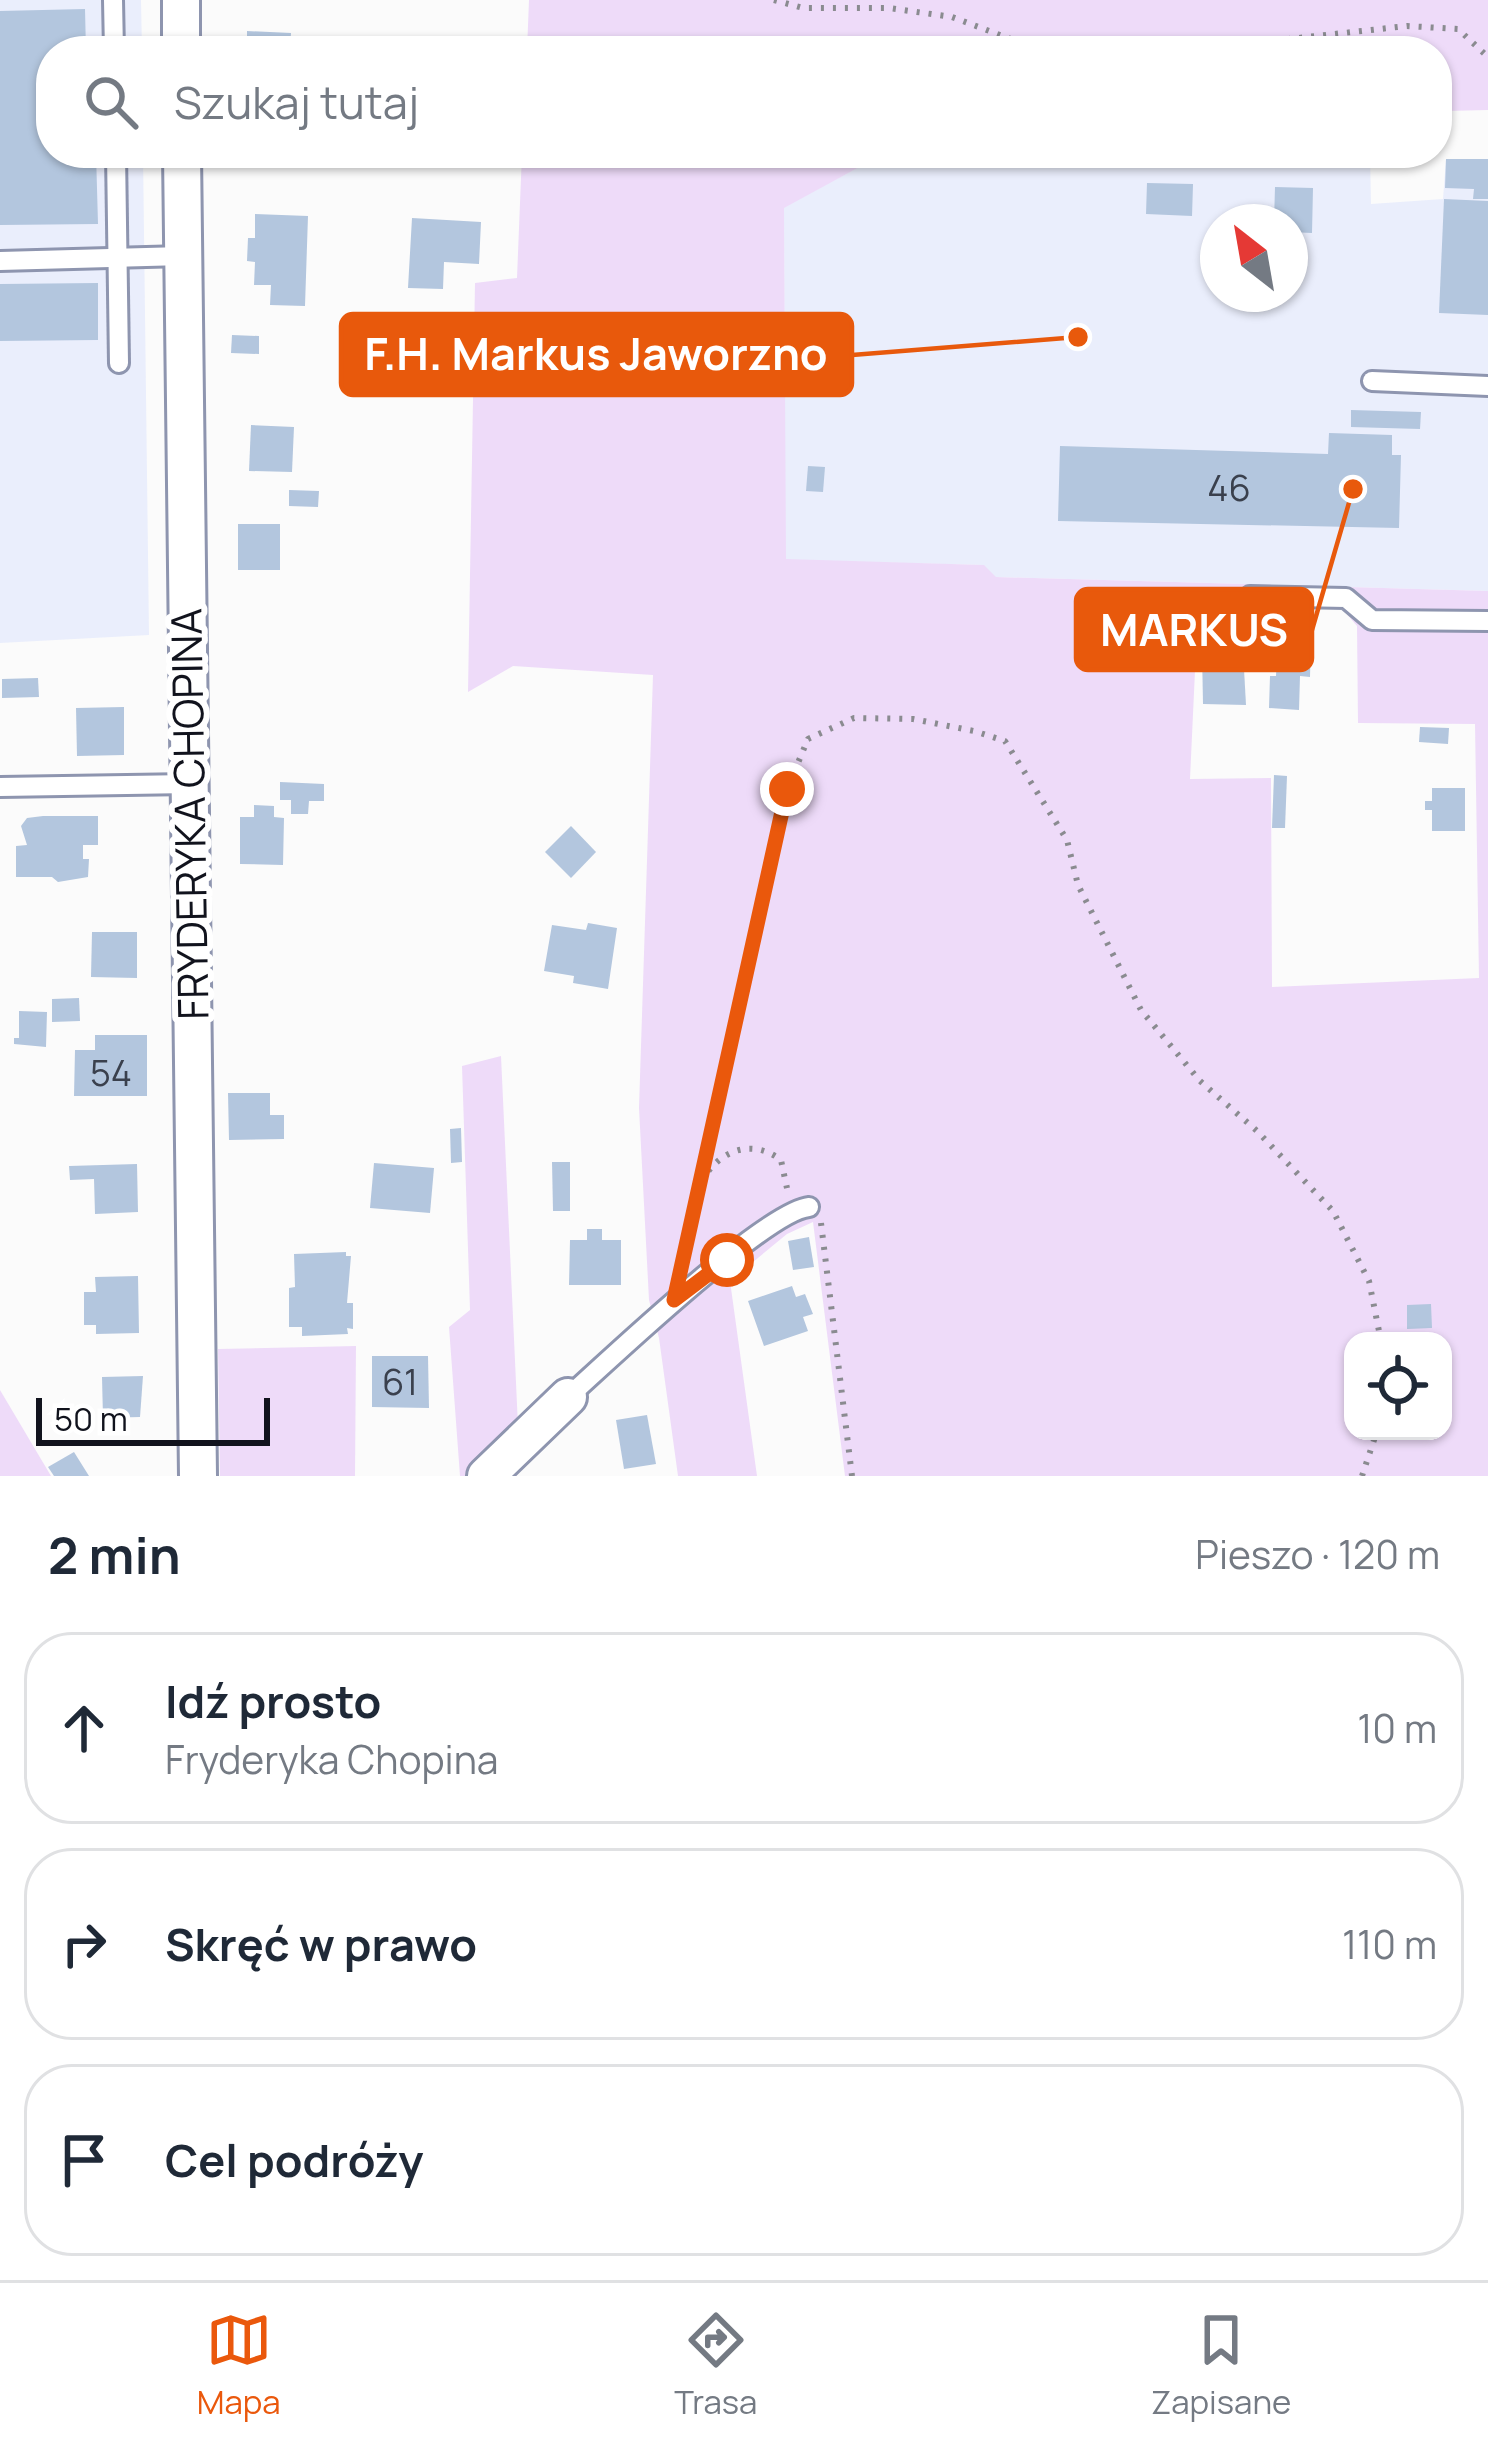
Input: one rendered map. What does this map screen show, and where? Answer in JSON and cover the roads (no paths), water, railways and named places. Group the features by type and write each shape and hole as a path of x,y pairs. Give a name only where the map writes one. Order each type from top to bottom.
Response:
{"street":[{"path":"181,0 181,36"},
{"name":"FRYDERYKA CHOPINA","path":"182,168 198,1476"},
{"path":"486,1476 568,1397"}],"lane":[{"path":"113,0 114,36"},
{"path":"116,168 119,362"},
{"path":"0,261 183,256"},
{"path":"1372,381 1488,386"},
{"path":"1250,596 1346,598 1372,620 1488,621"},
{"path":"0,787 190,784"},
{"path":"568,1397 674,1300 784,1217 798,1208 809,1208"}],"place":[{"name":"F.H. Markus Jaworzno","path":"1078,337"},
{"name":"MARKUS","path":"1353,489"}]}
